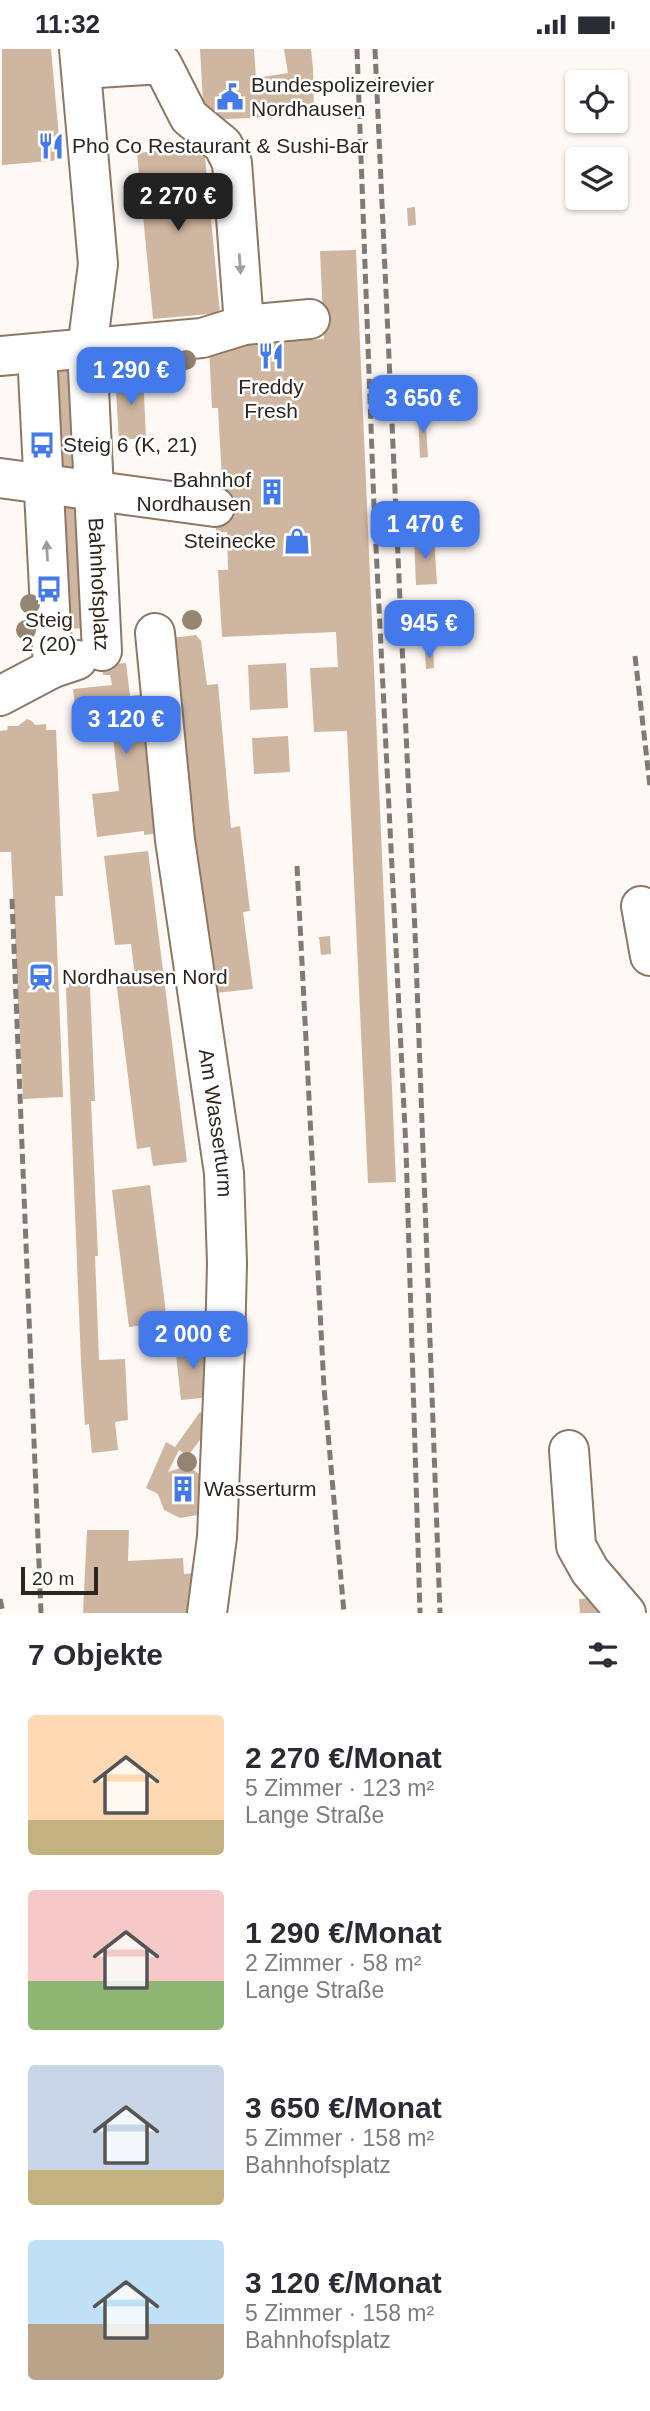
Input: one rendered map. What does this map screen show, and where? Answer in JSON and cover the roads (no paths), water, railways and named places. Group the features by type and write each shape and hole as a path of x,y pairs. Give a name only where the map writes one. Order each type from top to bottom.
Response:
{"street":[{"path":"80,59 167,56 189,117 223,145 232,163 244,325"},
{"name":"Bahnhofsplatz","path":"0,696 53,668 102,651 87,349 99,264 80,59"},
{"path":"53,668 44,484 18,355 202,338 244,325 310,319"},
{"name":"Bahnhofsplatz","path":"0,478 215,507"},
{"name":"Am Wasserturm","path":"102,651 161,632 175,840 224,1173 227,1263 225,1348 217,1537 207,1613"},
{"path":"641,906 650,956"},
{"path":"569,1450 576,1546 590,1571 626,1613"}],"railway":[{"path":"357,49 374,507 406,1149 420,1613"},
{"path":"375,49 415,931 440,1613"},
{"path":"635,656 650,786"},
{"path":"297,866 324,1388 344,1613"},
{"path":"12,899 41,1613"},
{"path":"0,1599 3,1613"}],"place":[{"name":"Bundespolizeirevier Nordhausen","path":"230,97"},
{"name":"Pho Co Restaurant & Sushi-Bar","path":"51,146"},
{"name":"Freddy Fresh","path":"271,356"},
{"name":"Steig 6 (K, 21)","path":"42,445"},
{"name":"Bahnhof Nordhausen","path":"272,492"},
{"name":"Steinecke","path":"297,541"},
{"name":"Steig 2 (20)","path":"49,589"},
{"name":"Nordhausen Nord","path":"41,977"},
{"name":"Wasserturm","path":"183,1489"}]}
